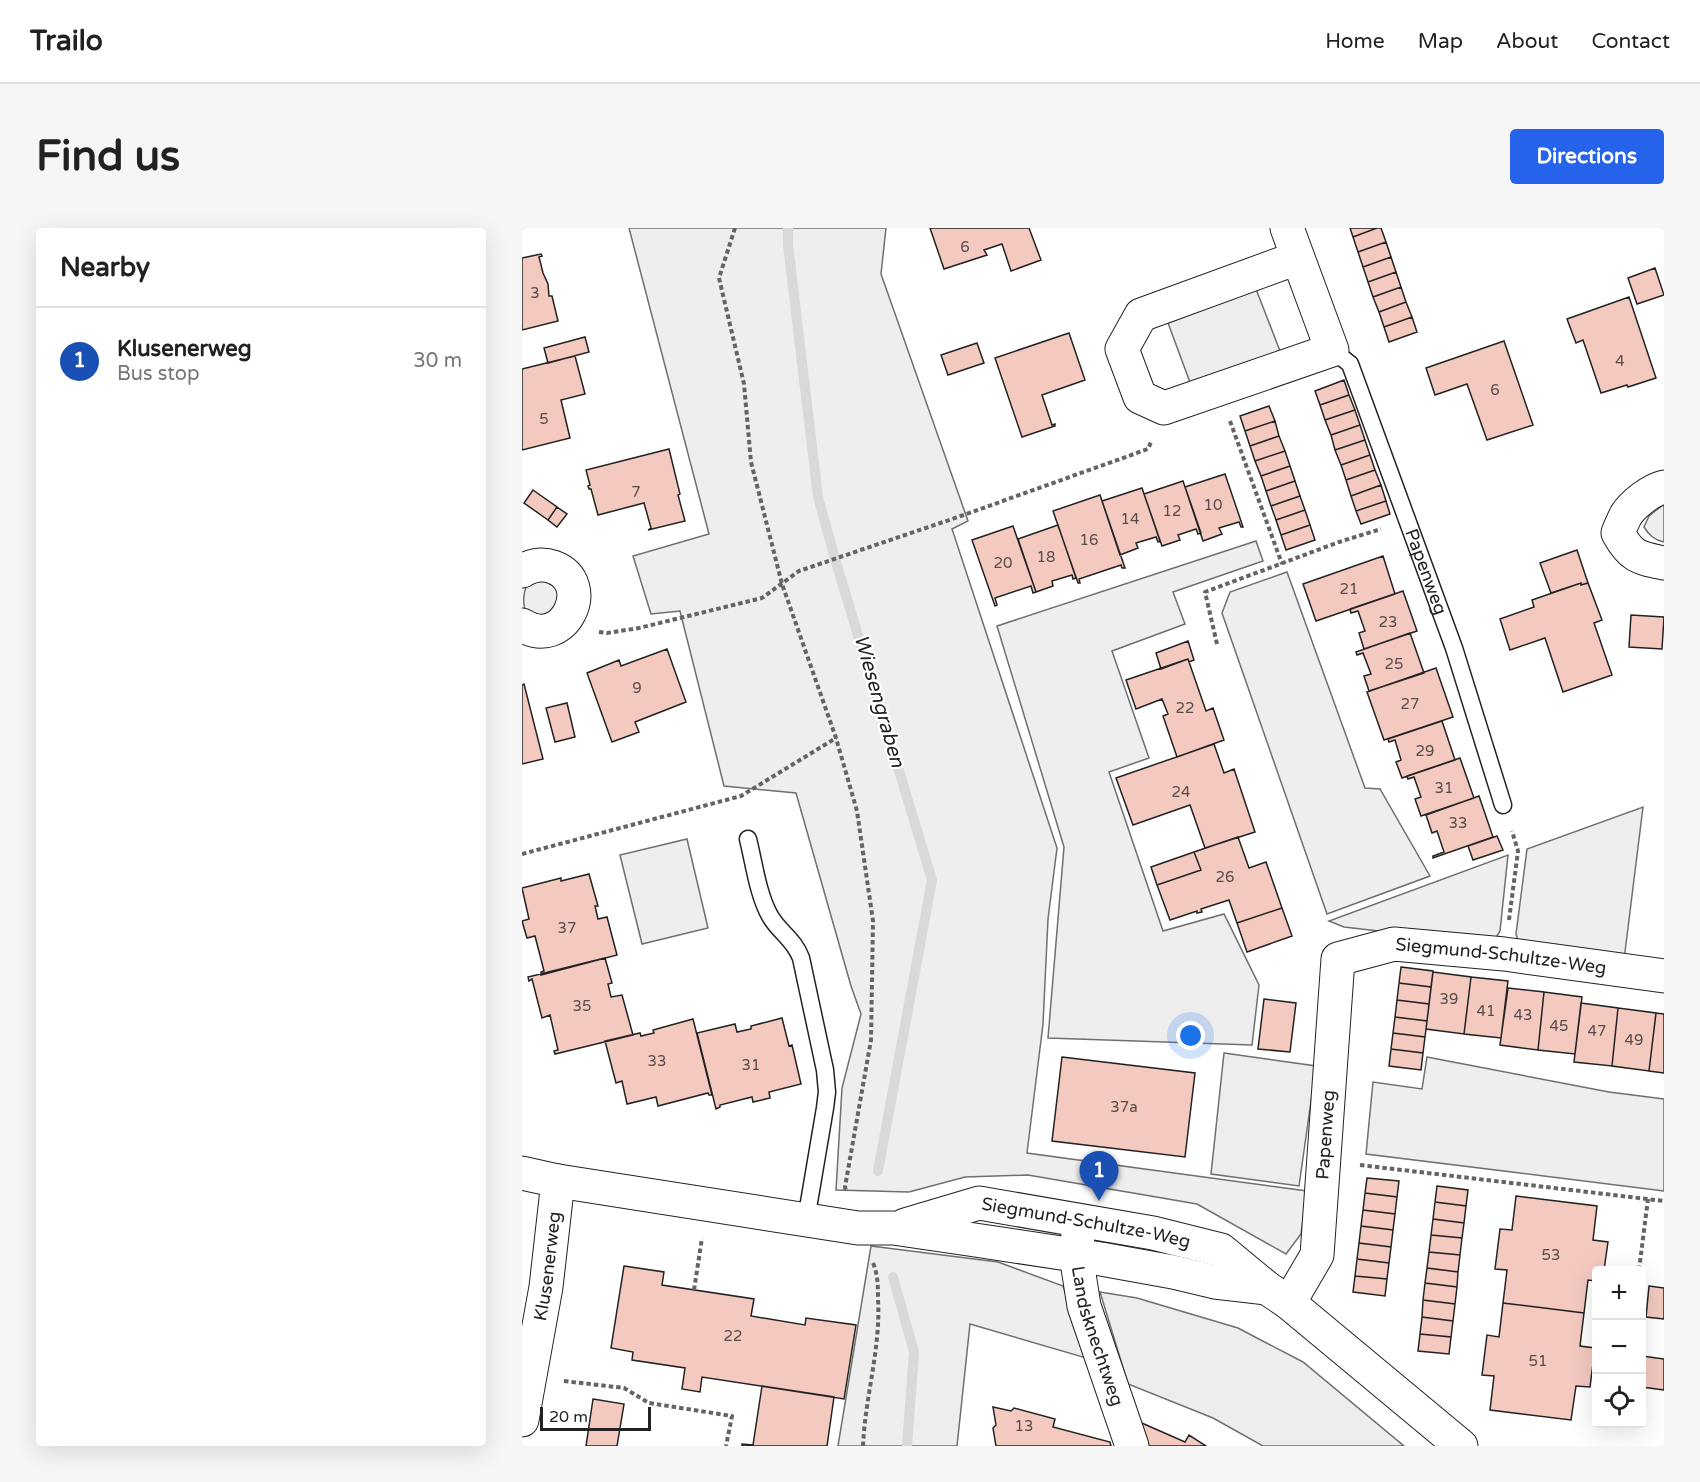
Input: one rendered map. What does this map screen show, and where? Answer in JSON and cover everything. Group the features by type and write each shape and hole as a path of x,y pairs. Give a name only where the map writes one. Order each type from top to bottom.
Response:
{"street":[{"name":"Papenweg","path":"1287,228 1332,350"},
{"path":"1297,258 1141,315 1122,349 1140,397 1164,408 1332,350"},
{"path":"1664,487 1642,499 1627,514 1618,533 1626,548 1642,559 1664,563"},
{"path":"522,571 532,566 546,565 558,569 570,582 574,604 566,620 556,627 539,631 522,625"},
{"name":"Siegmund-Schultze-Weg","path":"1338,959 1394,944 1504,954 1664,976"},
{"name":"Papenweg","path":"1278,1296 1317,1256 1338,959"},
{"name":"Siegmund-Schultze-Weg","path":"522,1173 558,1181 858,1228 893,1228 1076,1255 1173,1272 1278,1296"},
{"name":"Klusenerweg","path":"522,1420 546,1287 558,1181"},
{"name":"Siegmund-Schultze-Weg","path":"893,1228 979,1203 1153,1233 1221,1250 1461,1446"},
{"name":"Landsknechtweg","path":"1079,1221 1076,1255 1084,1306 1132,1446"}],"lane":[{"name":"Papenweg","path":"1332,350 1350,364 1454,648 1503,805"},
{"path":"748,838 769,914 774,923 793,942 801,958 825,1070 827,1092 825,1108 806,1220"}],"path":[{"path":"735,228 719,278 744,384 751,462 782,584 836,738 857,811 873,921 871,1040 845,1187 858,1228 877,1274 879,1322 863,1446"},
{"path":"1219,389 1282,564"},
{"path":"556,627 607,633 639,628 762,598 799,571 1148,449 1164,408"},
{"path":"1217,644 1205,592 1339,542 1407,520"},
{"path":"522,854 741,795 836,738"},
{"path":"1503,805 1518,851 1504,954"},
{"path":"1323,1162 1664,1201"},
{"path":"1639,1266 1648,1199"},
{"path":"694,1290 707,1204"},
{"path":"530,1377 624,1388 649,1403 732,1416 726,1446"}],"shaded area":[{"path":"629,228 886,228 881,274 968,521 952,529 1057,848 1048,919 1043,1024 1027,1153 1307,1191 1301,1234 1286,1254 1197,1204 1028,1175 965,1177 909,1192 836,1190 842,1088 861,1014 796,793 724,786 680,611 651,614 633,556 709,534"},
{"path":"1256,289 1280,351 1191,385 1168,323"},
{"path":"1664,504 1664,542 1652,537 1644,527 1649,516"},
{"path":"1256,541 1263,561 1173,592 1185,624 1112,651 1149,758 1109,772 1163,931 1224,914 1259,985 1252,1045 1048,1038 1064,847 997,626"},
{"path":"1287,572 1365,788 1380,789 1430,876 1327,914 1222,613 1230,592"},
{"path":"531,581 551,581 561,597 546,617 526,612 524,595"},
{"path":"1643,807 1624,960 1519,944 1516,934 1527,849"},
{"path":"687,839 708,928 642,944 620,855"},
{"path":"1508,855 1500,931 1494,941 1482,943 1344,927 1329,921"},
{"path":"1224,1053 1316,1066 1299,1186 1211,1174"},
{"path":"1427,1057 1609,1092 1664,1099 1664,1191 1366,1154 1373,1082 1422,1089"},
{"path":"871,1246 998,1262 1063,1286 1086,1358 970,1324 957,1446 838,1446"},
{"path":"1100,1292 1137,1298 1238,1328 1303,1362 1404,1446 1263,1446 1213,1418 1128,1384"}],"building":[{"path":"930,228 1029,228 1041,260 1011,271 1002,244 984,250 987,255 944,269"},
{"path":"1350,228 1377,228 1353,237"},
{"path":"1381,228 1386,242 1358,252 1353,237"},
{"path":"1386,242 1391,257 1363,267 1358,252"},
{"path":"541,254 542,256 539,257 543,273 558,321 522,330 522,258"},
{"path":"1391,257 1396,272 1368,282 1363,267"},
{"path":"1655,268 1664,295 1637,304 1628,278"},
{"path":"1396,272 1401,287 1373,297 1368,282"},
{"path":"1401,287 1406,302 1379,312 1373,297"},
{"path":"1629,297 1656,378 1601,393 1583,340 1576,343 1567,319"},
{"path":"1406,302 1412,317 1384,327 1379,312"},
{"path":"1412,317 1417,332 1389,342 1384,327"},
{"path":"1069,333 1085,380 1042,395 1052,425 1055,424 1055,426 1022,437 995,358"},
{"path":"585,337 589,352 548,363 544,348"},
{"path":"1504,341 1533,425 1487,440 1467,384 1435,395 1426,368"},
{"path":"977,343 984,363 948,375 941,355"},
{"path":"575,356 585,394 561,400 570,438 522,450 522,369"},
{"path":"1344,380 1349,395 1320,405 1315,391"},
{"path":"1349,395 1355,410 1325,420 1320,405"},
{"path":"1269,406 1275,421 1245,431 1240,416"},
{"path":"1355,410 1360,425 1331,435 1325,420"},
{"path":"1275,421 1279,436 1250,446 1245,431"},
{"path":"1360,425 1365,440 1335,450 1331,435"},
{"path":"1279,436 1285,451 1255,461 1250,446"},
{"path":"1365,440 1370,455 1341,465 1335,450"},
{"path":"669,449 685,521 648,530 651,528 644,503 598,515 591,489 588,486 590,485 586,470"},
{"path":"1285,451 1290,466 1261,476 1255,461"},
{"path":"1370,455 1375,470 1346,480 1341,465"},
{"path":"1290,466 1295,481 1266,491 1261,476"},
{"path":"1375,470 1381,485 1351,496 1346,480"},
{"path":"1225,474 1243,527 1239,522 1219,528 1222,534 1203,541 1185,487"},
{"path":"1183,481 1201,533 1198,534 1196,529 1178,535 1180,540 1162,546 1144,494"},
{"path":"1295,481 1300,496 1271,506 1266,491"},
{"path":"1381,485 1386,501 1356,511 1351,496"},
{"path":"1142,488 1160,541 1158,542 1156,537 1136,543 1138,548 1120,555 1102,501"},
{"path":"533,490 557,507 548,520 524,503"},
{"path":"1100,495 1125,568 1121,565 1079,579 1080,583 1078,583 1053,511"},
{"path":"1300,496 1305,510 1276,520 1271,506"},
{"path":"1386,501 1390,514 1361,524 1356,511"},
{"path":"557,507 567,514 557,527 548,520"},
{"path":"1305,510 1310,525 1281,535 1276,520"},
{"path":"1058,525 1076,578 1073,579 1072,575 1052,581 1053,586 1036,592 1018,539"},
{"path":"1310,525 1315,540 1286,550 1281,535"},
{"path":"1013,526 1036,592 1033,593 1031,586 995,598 997,605 995,606 972,540"},
{"path":"1577,550 1588,583 1581,585 1581,583 1551,593 1540,563"},
{"path":"1383,556 1395,594 1316,621 1303,584"},
{"path":"1581,583 1581,585 1588,583 1602,620 1594,623 1612,675 1563,692 1545,638 1510,650 1500,619 1534,607 1532,600"},
{"path":"1403,591 1417,631 1364,649 1359,633 1365,631 1358,611 1351,613 1350,609"},
{"path":"1631,615 1664,617 1662,649 1629,647"},
{"path":"1410,633 1424,673 1369,691 1364,676 1371,674 1363,653 1357,655 1356,652"},
{"path":"1188,641 1194,660 1189,662 1188,659 1161,669 1156,653"},
{"path":"667,649 686,702 635,722 639,732 612,742 587,673 619,660 621,666"},
{"path":"1188,659 1206,711 1213,708 1224,740 1177,757 1163,716 1168,714 1162,699 1136,709 1126,680"},
{"path":"1436,668 1453,717 1384,740 1367,692"},
{"path":"524,684 543,759 522,764 522,685"},
{"path":"567,703 575,737 555,742 546,708"},
{"path":"1442,721 1455,760 1402,778 1396,762 1401,760 1395,740 1389,742 1388,739"},
{"path":"1214,744 1224,773 1234,769 1255,832 1205,848 1190,805 1133,825 1116,778"},
{"path":"1460,758 1474,798 1421,816 1415,799 1421,797 1414,777 1408,779 1407,776"},
{"path":"1479,796 1493,837 1433,858 1444,852 1437,831 1432,833 1426,815"},
{"path":"1497,836 1503,850 1473,860 1468,846"},
{"path":"1238,837 1249,868 1266,862 1282,908 1237,923 1229,900 1201,909 1202,912 1197,913 1197,911 1170,920 1157,885 1201,870 1194,852"},
{"path":"1194,852 1201,870 1157,885 1151,867"},
{"path":"589,874 598,906 595,906 598,919 607,917 617,955 541,975 544,971 535,936 527,938 522,921 529,919 522,888 561,878 561,881"},
{"path":"1282,908 1292,936 1247,952 1237,923"},
{"path":"605,958 612,983 608,984 611,997 622,995 633,1035 555,1054 554,1051 558,1050 550,1015 542,1018 532,979 529,981 528,977"},
{"path":"1401,967 1433,971 1431,987 1399,983"},
{"path":"1433,972 1471,977 1464,1034 1426,1029"},
{"path":"1471,977 1508,981 1501,1038 1464,1034"},
{"path":"1399,983 1431,987 1429,1004 1397,1000"},
{"path":"1508,988 1544,992 1538,1050 1500,1045"},
{"path":"1544,992 1582,997 1575,1054 1538,1050"},
{"path":"1264,999 1296,1003 1290,1052 1258,1049"},
{"path":"1397,1000 1429,1004 1427,1021 1395,1017"},
{"path":"1581,1003 1618,1008 1612,1066 1574,1062"},
{"path":"1618,1008 1656,1013 1649,1071 1612,1066"},
{"path":"1656,1013 1664,1014 1664,1073 1649,1071"},
{"path":"1395,1017 1427,1021 1425,1037 1393,1033"},
{"path":"782,1018 789,1046 792,1045 801,1084 769,1092 770,1098 753,1102 752,1097 720,1105 716,1109 697,1033 735,1024 737,1032"},
{"path":"693,1019 712,1095 708,1093 658,1106 656,1097 627,1104 622,1081 616,1083 605,1041 640,1033 641,1036 654,1033 653,1030"},
{"path":"1393,1033 1425,1037 1423,1053 1391,1049"},
{"path":"1391,1049 1423,1053 1421,1070 1389,1066"},
{"path":"1062,1057 1195,1073 1185,1157 1052,1141"},
{"path":"1367,1178 1399,1181 1397,1197 1365,1193"},
{"path":"1437,1186 1468,1190 1466,1206 1435,1202"},
{"path":"1365,1193 1397,1197 1395,1214 1363,1210"},
{"path":"1516,1196 1597,1206 1593,1240 1608,1242 1605,1266 1592,1266 1592,1280 1588,1280 1584,1313 1503,1303 1507,1270 1495,1269 1500,1229 1512,1230"},
{"path":"1435,1202 1466,1206 1464,1223 1433,1219"},
{"path":"1363,1210 1395,1214 1393,1230 1361,1226"},
{"path":"1433,1219 1464,1223 1462,1238 1431,1235"},
{"path":"1361,1226 1393,1230 1391,1247 1359,1243"},
{"path":"1431,1235 1462,1238 1460,1255 1429,1252"},
{"path":"1359,1243 1391,1247 1389,1263 1357,1259"},
{"path":"1429,1252 1460,1255 1458,1272 1427,1268"},
{"path":"1357,1259 1389,1263 1387,1279 1355,1276"},
{"path":"624,1266 664,1272 662,1285 754,1299 751,1316 805,1325 806,1318 856,1325 844,1399 702,1377 700,1392 682,1389 685,1368 632,1360 633,1352 611,1348"},
{"path":"1427,1268 1458,1272 1457,1287 1425,1283"},
{"path":"1355,1276 1387,1279 1385,1296 1353,1292"},
{"path":"1425,1283 1457,1287 1455,1304 1423,1300"},
{"path":"1649,1286 1664,1288 1664,1319 1646,1317"},
{"path":"1423,1300 1455,1304 1453,1321 1422,1317"},
{"path":"1503,1303 1584,1313 1580,1346 1592,1348 1592,1371 1590,1387 1576,1386 1571,1420 1490,1410 1494,1376 1482,1375 1487,1335 1499,1337"},
{"path":"1422,1317 1453,1321 1451,1337 1420,1334"},
{"path":"1420,1334 1451,1337 1449,1354 1418,1351"},
{"path":"1646,1357 1664,1359 1664,1390 1646,1388"},
{"path":"762,1386 834,1397 827,1446 742,1446 742,1444 753,1445"},
{"path":"593,1399 624,1404 617,1446 586,1446"},
{"path":"993,1407 1011,1411 1014,1408 1055,1419 1053,1427 1110,1442 1111,1446 996,1446"},
{"path":"1135,1420 1185,1442 1189,1435 1206,1446 1144,1446"}],"waterway":[{"name":"Wiesengraben","path":"788,228 788,245 818,497 932,880 878,1171"},
{"name":"Wiesengraben","path":"893,1277 914,1352 907,1446"}],"place":[{"name":"Klusenerweg","path":"1099,1201"}]}
